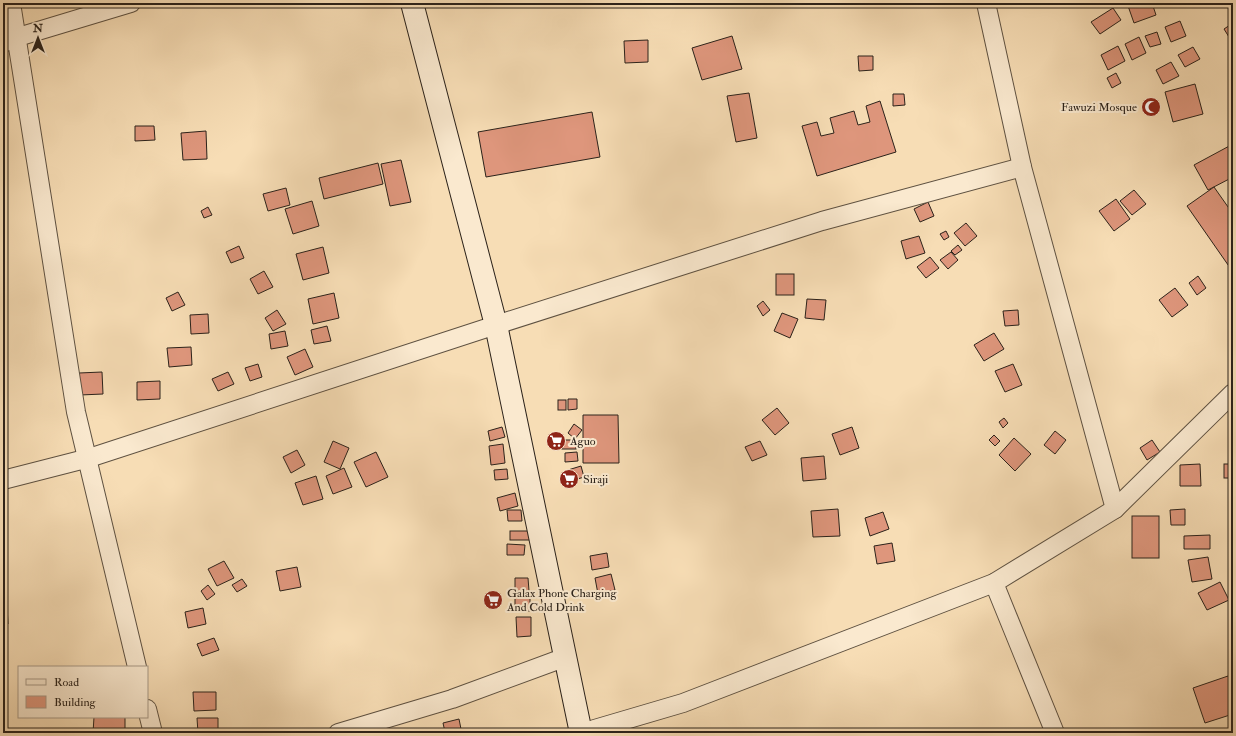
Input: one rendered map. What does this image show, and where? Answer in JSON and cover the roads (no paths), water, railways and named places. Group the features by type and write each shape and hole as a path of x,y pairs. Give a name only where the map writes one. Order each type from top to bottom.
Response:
{"main road":[{"path":"412,3 496,324 581,733"}],"street":[{"path":"11,3 10,40 76,412 89,458 137,666"},
{"path":"10,40 131,3"},
{"path":"986,3 1022,166 1115,509"},
{"path":"3,480 89,458 496,324 822,221 1022,166"},
{"path":"581,733 683,703 994,583 1115,509 1233,393"},
{"path":"994,583 1055,733"},
{"path":"338,733 452,698 566,657"},
{"path":"148,713 153,733"}],"place":[{"name":"Fawuzi Mosque","path":"1151,107"},
{"name":"Aguo","path":"556,441"},
{"name":"Siraji","path":"569,479"},
{"name":"Galax Phone Charging And Cold Drink","path":"493,600"}]}
